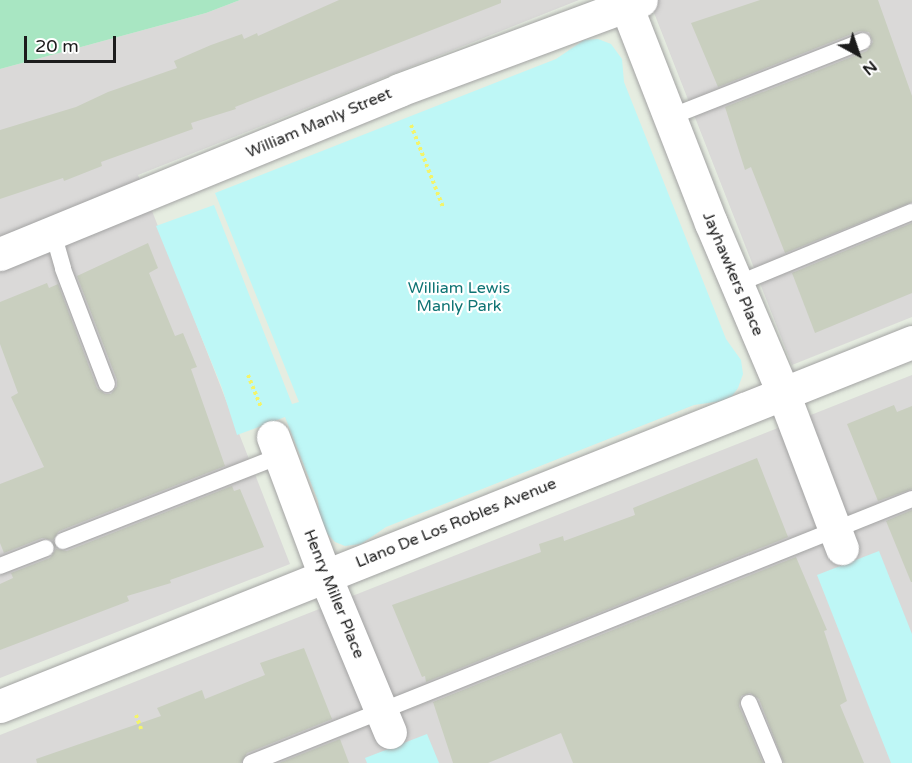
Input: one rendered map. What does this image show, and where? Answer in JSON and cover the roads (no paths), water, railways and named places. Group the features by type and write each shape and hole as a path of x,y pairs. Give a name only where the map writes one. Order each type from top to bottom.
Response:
{"street":[{"name":"Jayhawkers Place","path":"631,2 670,117 783,393 839,539"},
{"name":"William Manly Street","path":"0,254 399,90 631,2"},
{"name":"Llano De Los Robles Avenue","path":"0,706 912,342"},
{"name":"Henry Miller Place","path":"272,435 325,576 387,722"}],"lane":[{"path":"670,117 863,41"},
{"path":"737,284 912,212"},
{"path":"53,233 63,269 107,384"},
{"path":"63,541 272,435"},
{"path":"251,763 387,722 839,539 912,499"},
{"path":"0,566 46,548"},
{"path":"749,703 774,763"}],"park label":[{"name":"William Lewis Manly Park","path":"459,297"}]}
